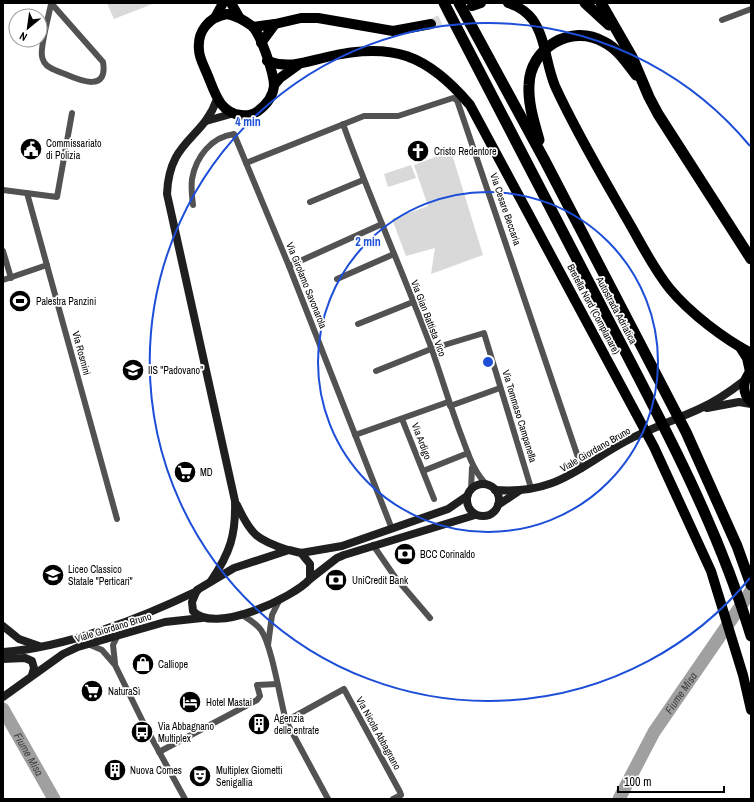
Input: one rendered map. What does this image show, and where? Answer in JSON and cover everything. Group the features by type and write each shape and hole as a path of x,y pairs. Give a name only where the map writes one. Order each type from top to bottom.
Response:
{"highway":[{"name":"Autostrada Adriatica","path":"444,3 495,105 671,439 724,558 751,636"},
{"name":"Autostrada Adriatica","path":"459,3 545,161 686,432 737,546 751,585"},
{"path":"585,3 619,36"},
{"path":"601,3 632,57 658,114 751,259"},
{"path":"545,161 529,102 528,84 532,67 539,55 552,43 565,38 579,36 603,41 617,52 643,83"}],"main road":[{"path":"223,3 216,16 210,21 199,37 198,52 218,99 231,114"},
{"path":"231,3 239,17"},
{"path":"508,3 526,12 533,21 541,36 554,84 653,265 670,289 690,309 740,348 751,353"},
{"path":"205,121 231,114 243,116 255,113 264,107 272,96 274,85 261,42 253,27 239,17 227,14 216,16"},
{"path":"253,27 301,18 318,18 393,31 431,24"},
{"path":"261,42 275,24"},
{"name":"Bretella Nord (Complanare)","path":"267,61 285,66 298,65 356,51 388,50 412,57 435,69 453,84 470,105 483,126 640,418 654,447 711,571 743,675 751,710"},
{"name":"Bretella Nord (Complanare)","path":"274,85 280,78 298,65"},
{"path":"211,581 224,561 232,543 235,526 235,501 167,194 168,178 172,162 188,139 205,121 218,99"},
{"path":"740,348 747,358 749,374 745,394 751,403"},
{"path":"700,409 749,374"},
{"path":"700,409 739,402 751,403"},
{"name":"Viale Giordano Bruno","path":"498,505 520,491 551,484 582,469 629,439 700,409"},
{"path":"235,501 252,533 265,542 301,553 342,546 448,509 478,485 487,485 498,494 498,505 494,512 488,516 475,514 468,507 469,493"},
{"name":"Viale Giordano Bruno","path":"495,490 520,491"},
{"name":"Viale Giordano Bruno","path":"3,697 63,654 88,644 165,622 202,618 213,620 241,614 280,600 299,589 337,558 373,545 475,514"},
{"name":"Viale Giordano Bruno","path":"3,652 44,647 153,611 197,590 234,568 288,550"},
{"path":"301,553 310,564 310,579"},
{"path":"197,590 193,597 191,606 197,615 202,618"},
{"path":"3,626 19,639 44,647"},
{"path":"3,659 25,658 32,661 34,668 30,677"}],"street":[{"path":"51,4 103,62 104,70 101,77 94,82 84,82 51,68 44,62 41,54 51,4"},
{"path":"722,20 751,9"},
{"name":"Via Cesare Beccaria","path":"246,163 364,116 398,116 453,98 457,100 582,469"},
{"path":"3,190 57,197 72,113"},
{"name":"Via Gian Battista Vico","path":"343,124 363,180 431,348 449,404 472,464 478,476 487,485"},
{"name":"Via Girolamo Savonarola","path":"193,205 192,180 197,162 210,144 224,135 234,134 289,266 392,529"},
{"path":"310,202 363,180"},
{"name":"Via Rosmini","path":"27,193 117,519"},
{"path":"289,266 382,224"},
{"path":"3,251 11,278"},
{"path":"337,279 394,254"},
{"path":"3,280 47,265"},
{"path":"358,324 413,302"},
{"name":"Via Tommaso Campanella","path":"431,348 484,333 531,488"},
{"path":"376,371 431,348"},
{"name":"Via Ardigo","path":"355,435 500,388"},
{"name":"Via Ardigo","path":"402,419 434,499"},
{"name":"Via Ardigo","path":"423,471 468,453"},
{"name":"Via Gian Battista Vico","path":"469,493 472,464"},
{"path":"373,545 395,577 430,618"},
{"path":"268,647 272,615 280,600"},
{"path":"241,614 252,621 261,630 268,647 286,721 328,799"},
{"path":"115,665 113,645 118,635"},
{"path":"88,644 102,650 115,665 159,752 185,799"},
{"path":"159,752 257,700 260,696 256,685 277,684"},
{"name":"Via Nicola Abbagnano","path":"286,721 344,689 400,792 401,795 394,799"}],"shaded area":[{"path":"107,3 155,3 114,19"},
{"path":"451,151 483,255 431,274 435,248 406,256 392,219 428,206 414,165"},
{"path":"411,165 416,178 388,187 384,174"}],"waterway":[{"name":"Fiume Misa","path":"619,799 654,732 751,591"},
{"name":"Fiume Misa","path":"3,709 54,799"}],"tunnel":[{"path":"431,24 469,7"}],"place":[{"name":"Commissariato di Polizia","path":"31,149"},
{"name":"Cristo Redentore","path":"418,151"},
{"name":"Palestra Panzini","path":"20,301"},
{"name":"IIS \"Padovano\"","path":"133,370"},
{"name":"MD","path":"185,472"},
{"name":"BCC Corinaldo","path":"405,554"},
{"name":"Liceo Classico Statale \"Perticari\"","path":"53,575"},
{"name":"UniCredit Bank","path":"336,580"},
{"name":"Calliope","path":"143,664"},
{"name":"NaturaSì","path":"92,691"},
{"name":"Hotel Mastai","path":"190,702"},
{"name":"Agenzia delle entrate","path":"259,724"},
{"name":"Via Abbagnano Multiplex","path":"142,732"},
{"name":"Nuova Comes","path":"115,770"},
{"name":"Multiplex Giometti Senigallia","path":"200,776"}]}
